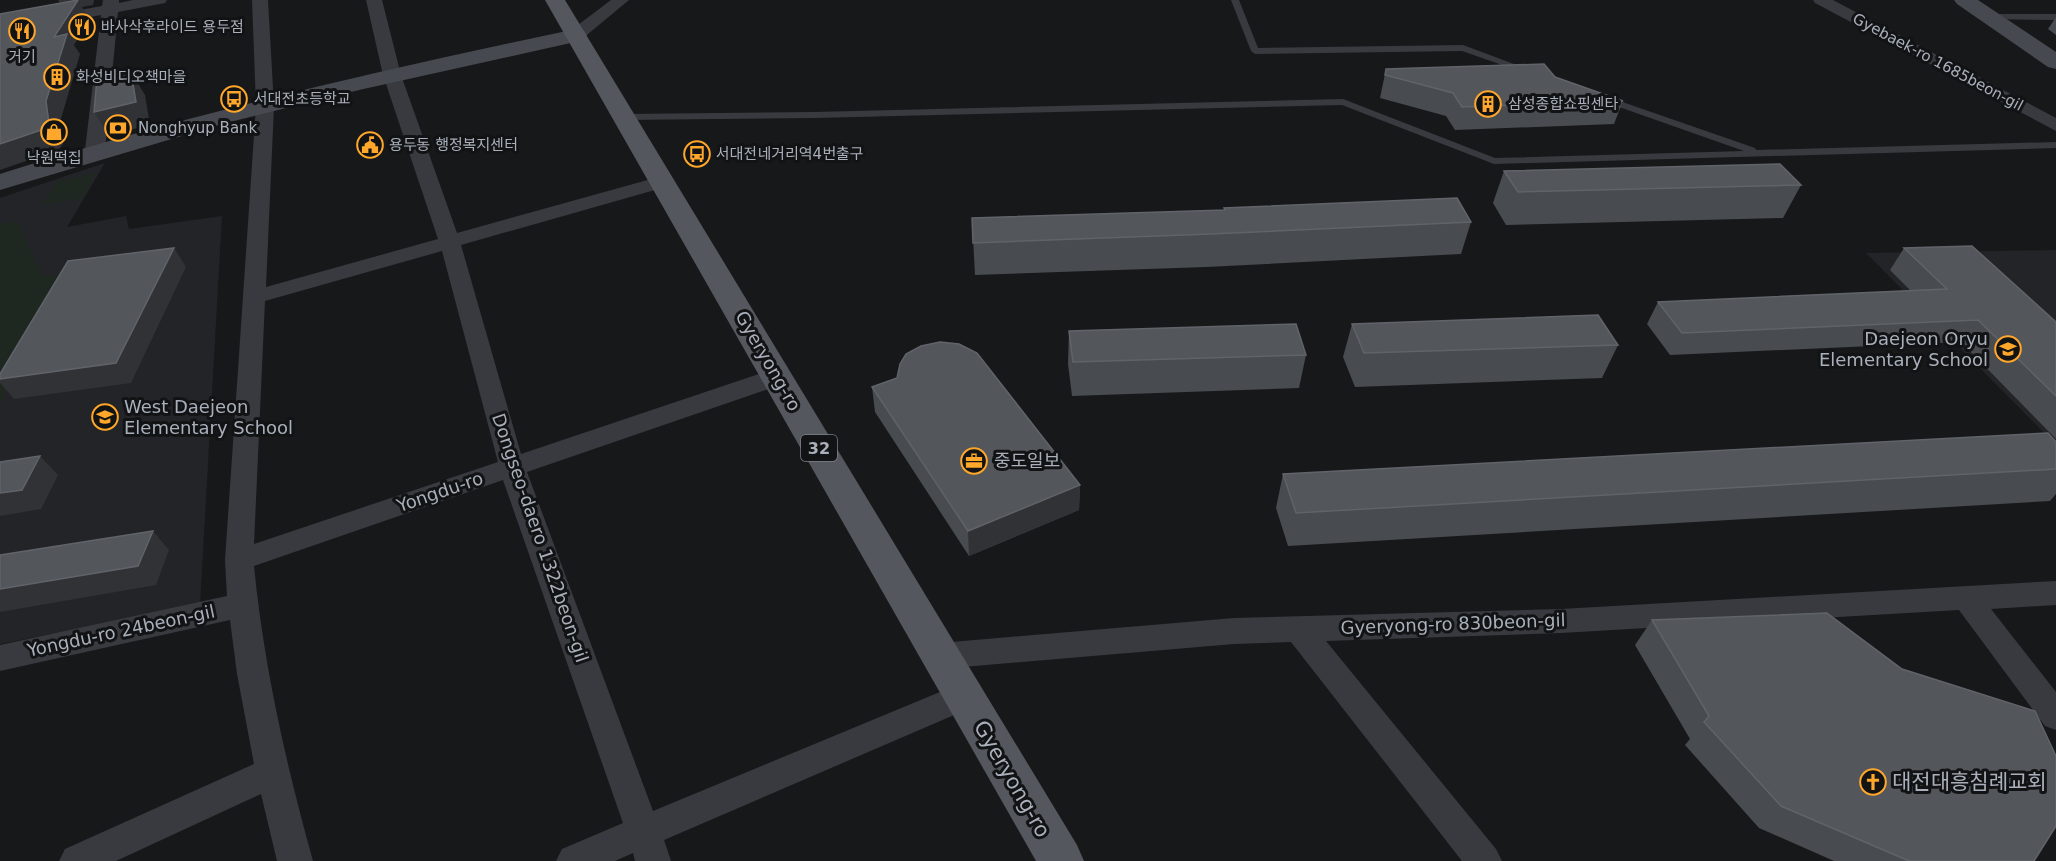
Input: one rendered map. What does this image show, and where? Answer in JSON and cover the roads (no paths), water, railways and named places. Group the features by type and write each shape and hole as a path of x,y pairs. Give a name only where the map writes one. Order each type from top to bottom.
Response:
{"main road":[{"name":"Gyeryong-ro","path":"555,0 1061,861"},
{"path":"1964,0 2056,63"},
{"path":"0,182 95,150 265,106 392,75 576,35"}],"street":[{"path":"0,29 111,5 159,0"},
{"path":"260,0 265,106 239,560 242,605 270,773 294,861"},
{"name":"Dongseo-daero 1322beon-gil","path":"374,0 392,75 450,243 512,468 648,846"},
{"path":"576,35 621,0"},
{"name":"Gyebaek-ro 1685beon-gil","path":"1821,0 2056,125"},
{"path":"95,150 111,5"},
{"path":"255,297 663,182"},
{"name":"Yongdu-ro","path":"239,560 777,377"},
{"name":"Gyeryong-ro 830beon-gil","path":"940,656 1234,631 1561,621 2056,593"},
{"path":"1966,598 2056,716"},
{"name":"Yongdu-ro 24beon-gil","path":"0,658 242,605"},
{"path":"1299,629 1484,861"},
{"path":"574,861 648,846 964,696"},
{"path":"77,861 270,773"}],"lane":[{"path":"1235,0 1255,51 1463,48 1540,75"},
{"path":"1988,17 2056,16"},
{"path":"1595,95 1759,153"},
{"path":"624,117 814,115 1343,102 1494,161 2056,145"}],"place":[{"name":"바사삭후라이드 용두점","path":"82,27"},
{"name":"거기","path":"22,31"},
{"name":"화성비디오책마을","path":"57,77"},
{"name":"서대전초등학교","path":"234,99"},
{"name":"삼성종합쇼핑센타","path":"1488,104"},
{"name":"Nonghyup Bank","path":"118,128"},
{"name":"낙원떡집","path":"54,132"},
{"name":"용두동 행정복지센터","path":"370,145"},
{"name":"서대전네거리역4번출구","path":"697,154"},
{"name":"Daejeon Oryu Elementary School","path":"2008,349"},
{"name":"West Daejeon Elementary School","path":"105,417"},
{"name":"중도일보","path":"974,461"},
{"name":"대전대흥침례교회","path":"1873,782"}]}
